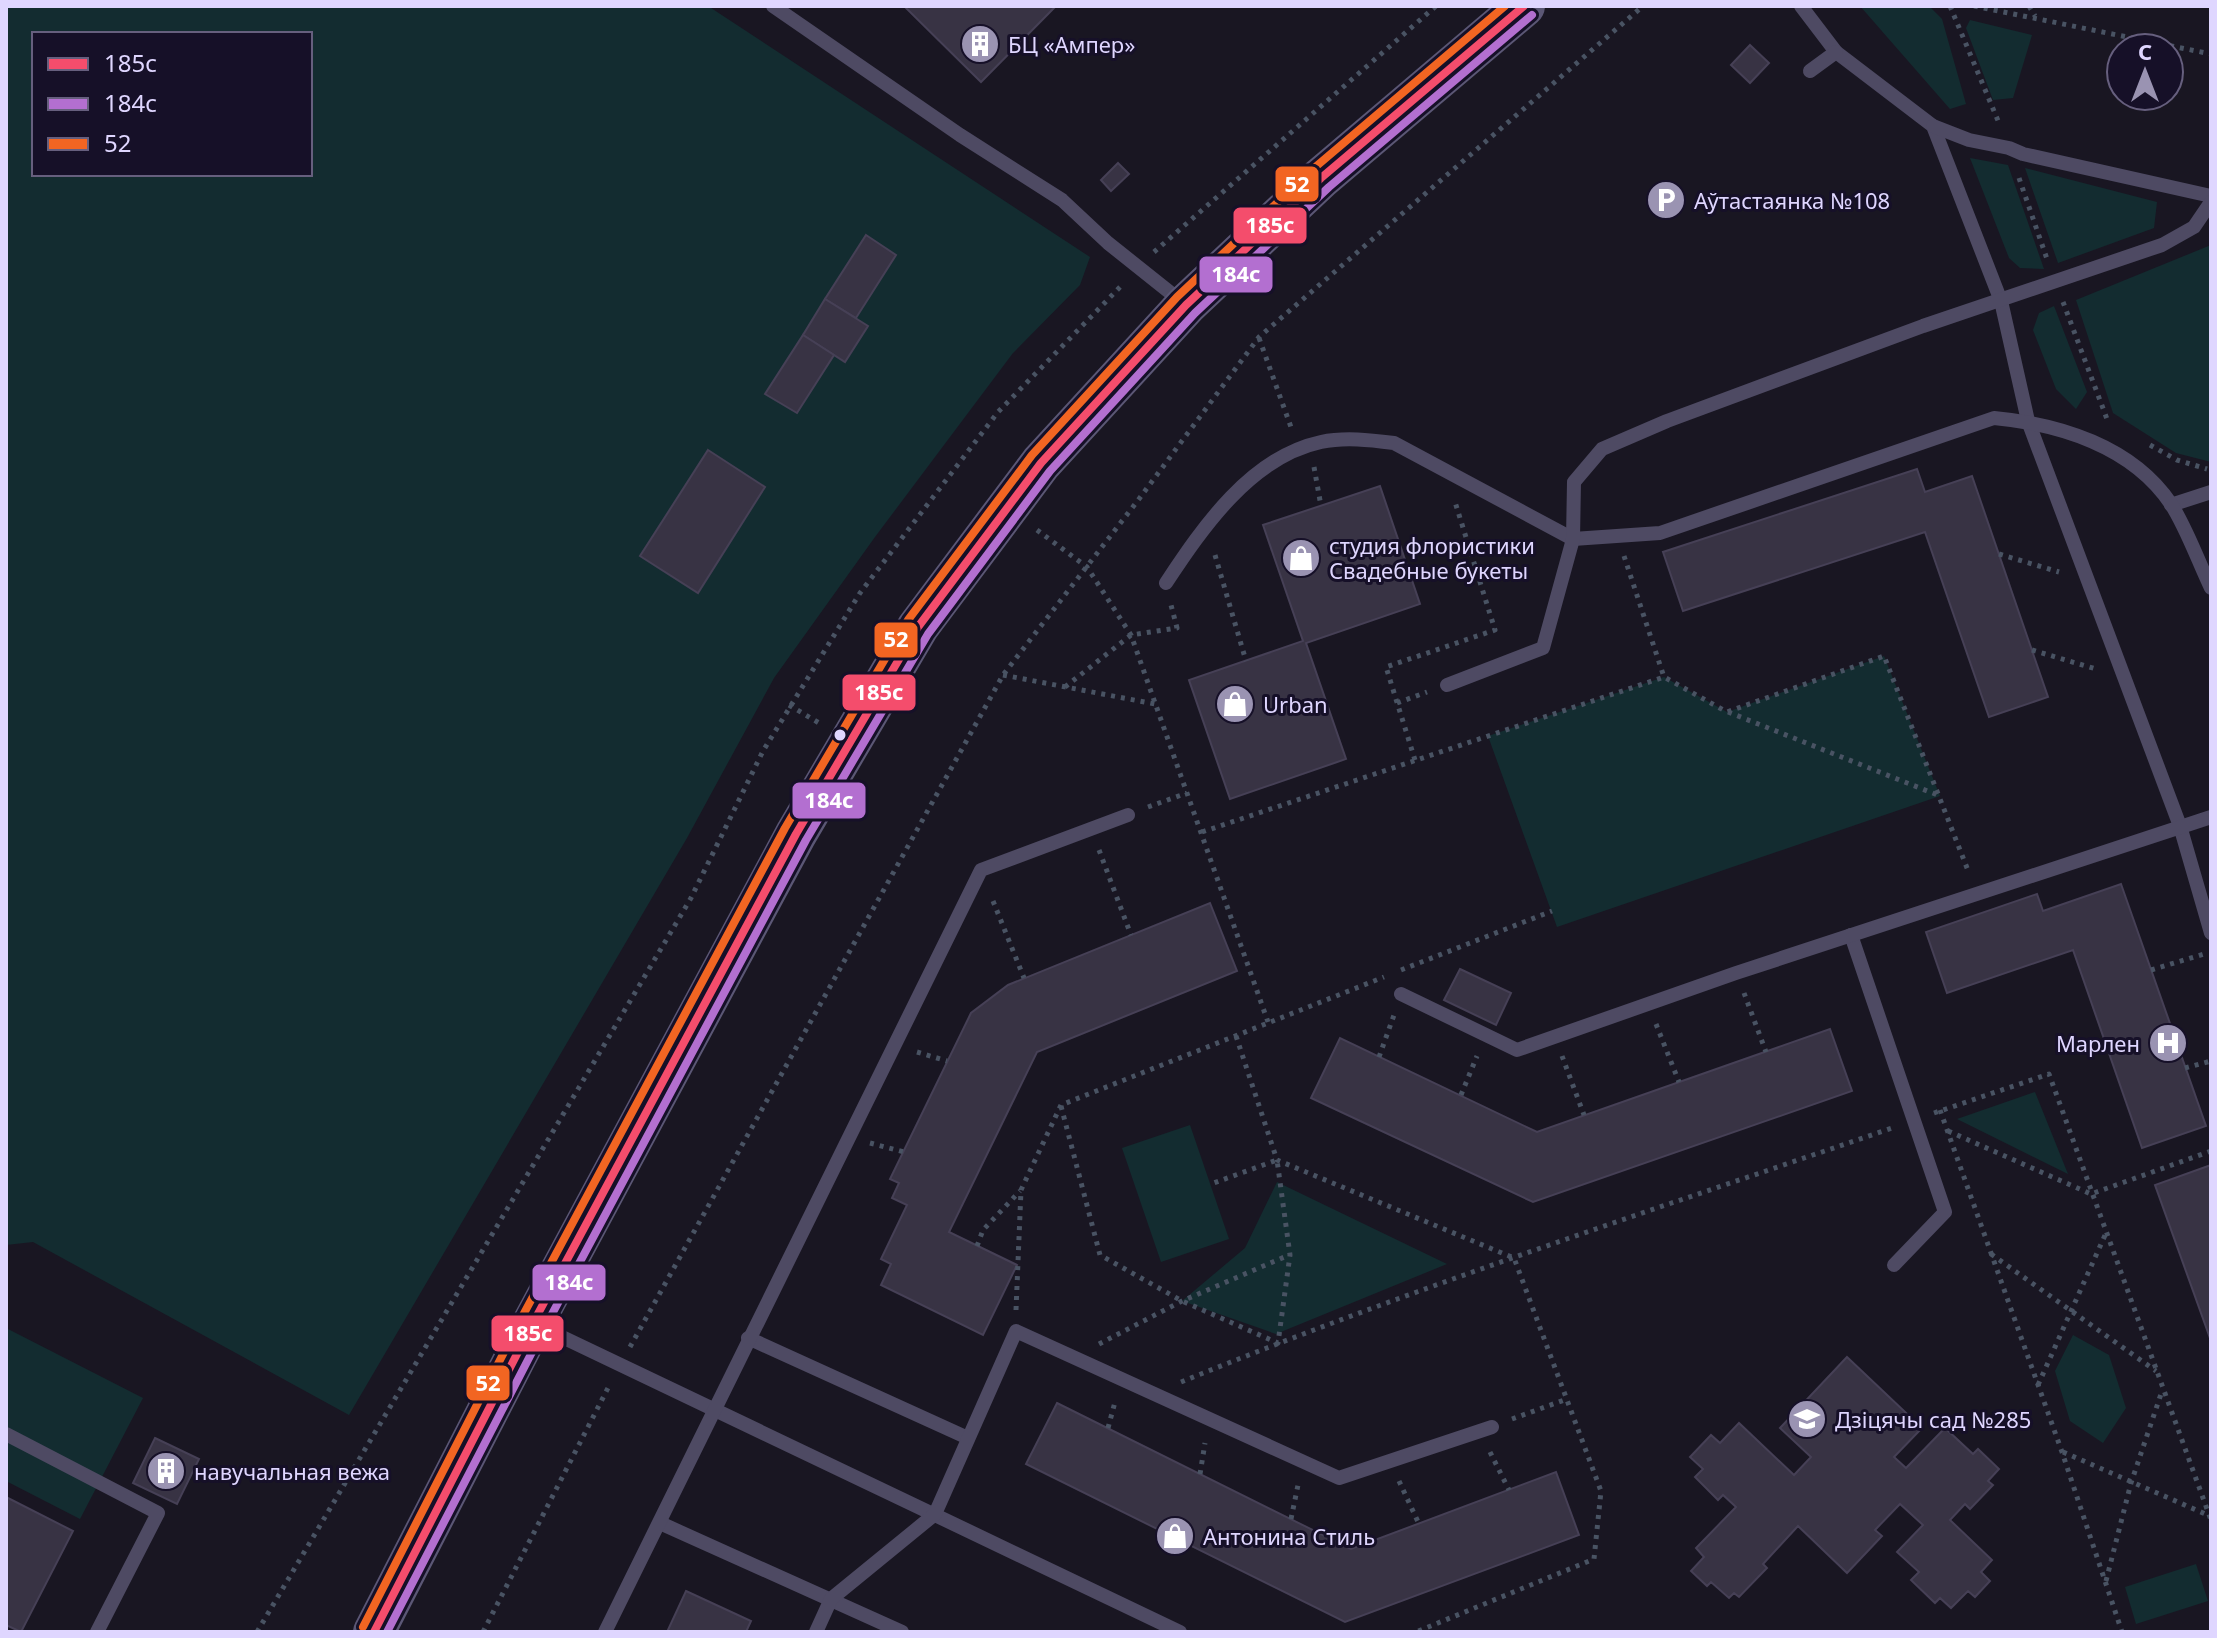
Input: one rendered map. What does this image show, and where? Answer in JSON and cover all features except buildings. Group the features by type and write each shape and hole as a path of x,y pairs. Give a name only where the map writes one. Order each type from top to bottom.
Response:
{"main road":[{"path":"374,1632 533,1323 789,848 918,627 1041,463 1186,305 1321,178 1524,6"}],"lane":[{"path":"773,6 960,135 1062,200 1108,243 1186,305"},
{"path":"1447,685 1543,648 1573,539 1574,482 1602,449 1667,421 1909,331 2162,245 2194,227 2211,199 1969,140 1933,126 1836,52 1801,6"},
{"path":"1810,71 1836,52"},
{"path":"1933,126 2001,301 2028,421 2180,826 2211,933"},
{"path":"1166,583 1190,546 1252,475 1304,447 1323,442 1364,439 1394,443 1573,539 1660,533 1994,418 2028,421 2068,430 2144,472 2171,505 2211,588"},
{"path":"2171,505 2211,492"},
{"path":"605,1632 981,870 1128,815"},
{"path":"1401,994 1517,1050 1977,892 2211,817"},
{"path":"1851,935 1945,1212 1894,1265"},
{"path":"533,1323 1180,1632"},
{"path":"816,1632 831,1599 935,1514 1016,1331 1339,1478 1486,1429"},
{"path":"748,1338 968,1438"},
{"path":"6,1434 158,1513 97,1632"},
{"path":"660,1523 902,1632"}],"path":[{"path":"483,1632 621,1364 1003,675 1259,337 1643,6"},
{"path":"1950,6 2016,151 2055,280 2105,418 2117,425"},
{"path":"1974,6 2211,54"},
{"path":"2029,6 2035,16"},
{"path":"1259,337 1304,447 1321,506"},
{"path":"2141,439 2177,460 2211,470"},
{"path":"1416,760 1386,667 1495,630 1445,471"},
{"path":"1007,508 1087,567 1131,635 1268,1023"},
{"path":"1207,527 1246,661"},
{"path":"1618,536 1664,677 1727,712 1940,796"},
{"path":"1999,554 2088,581"},
{"path":"1065,687 1131,635 1177,628 1166,583"},
{"path":"257,1632 691,898 763,751 860,593"},
{"path":"2032,650 2124,677"},
{"path":"1727,712 1884,656 1977,892"},
{"path":"1003,675 1155,704"},
{"path":"1202,832 1664,677"},
{"path":"1397,703 1447,685"},
{"path":"1128,815 1188,793"},
{"path":"1090,829 1131,935"},
{"path":"981,870 1024,978"},
{"path":"977,1246 983,1230 1021,1190 1061,1105 1552,911"},
{"path":"2151,970 2211,952"},
{"path":"1736,973 1766,1052"},
{"path":"1379,1057 1401,994"},
{"path":"1649,1004 1679,1082"},
{"path":"1461,1095 1486,1033"},
{"path":"1236,1036 1277,1160 1290,1255 1278,1343"},
{"path":"1555,1037 1584,1115"},
{"path":"895,1045 947,1061"},
{"path":"2185,1068 2211,1061"},
{"path":"1154,1393 1278,1343 1514,1258 2049,1074 2210,1518"},
{"path":"1061,1105 1100,1255 1182,1301 1278,1343"},
{"path":"1940,1110 2122,1631"},
{"path":"1947,1130 2091,1194 2211,1151"},
{"path":"849,1137 904,1152"},
{"path":"1211,1184 1277,1160 1514,1258 1601,1491 1594,1559 1416,1632"},
{"path":"1016,1331 1021,1190"},
{"path":"2038,1385 2106,1232"},
{"path":"1991,1254 2157,1372"},
{"path":"1075,1356 1182,1301 1290,1255"},
{"path":"2105,1582 2131,1483 2162,1390"},
{"path":"1509,1490 1486,1429 1567,1399"},
{"path":"2062,1452 2210,1518"},
{"path":"1389,1461 1419,1524"},
{"path":"1291,1519 1303,1462"}],"green space":[{"path":"6,6 708,6 1090,257 1080,285 1013,353 774,678 687,838 349,1415 33,1242 6,1245"},
{"path":"1860,6 1929,6 1942,19 1966,104 1950,109"},
{"path":"1970,20 2032,35 2013,98 1993,100 1966,28"},
{"path":"1970,158 2008,165 2044,269 2020,268 2009,258"},
{"path":"2025,168 2157,202 2154,228 2058,263"},
{"path":"2211,245 2211,462 2176,453 2113,413 2076,300"},
{"path":"2054,306 2087,392 2076,409 2056,389 2033,330 2039,313"},
{"path":"1884,656 1940,796 1557,927 1488,736 1664,677 1727,712"},
{"path":"2035,1092 2068,1174 1957,1119"},
{"path":"1190,1125 1229,1239 1161,1262 1122,1148"},
{"path":"1277,1182 1447,1264 1276,1334 1182,1301 1245,1248"},
{"path":"6,1328 143,1398 80,1519 6,1481"},
{"path":"2073,1335 2109,1355 2126,1408 2103,1443 2070,1421 2055,1371"},
{"path":"2196,1564 2208,1601 2136,1624 2125,1587"}],"transit line":[{"name":"52","path":"363,1627 522,1317 785,828 908,620 1032,455 1177,297 1313,169 1505,6"},
{"name":"185с","path":"374,1632 533,1323 796,834 918,627 1041,463 1186,305 1321,178 1524,6"},
{"name":"184с","path":"387,1632 544,1329 806,840 928,634 1050,471 1195,313 1329,187 1532,15"}],"place":[{"name":"БЦ «Ампер»","path":"980,44"},
{"name":"Аўтастаянка №108","path":"1666,200"},
{"name":"студия флористики Свадебные букеты","path":"1301,558"},
{"name":"Urban","path":"1235,704"},
{"name":"Марлен","path":"2168,1043"},
{"name":"Дзіцячы сад №285","path":"1807,1419"},
{"name":"навучальная вежа","path":"166,1471"},
{"name":"Антонина Стиль","path":"1175,1536"}]}
